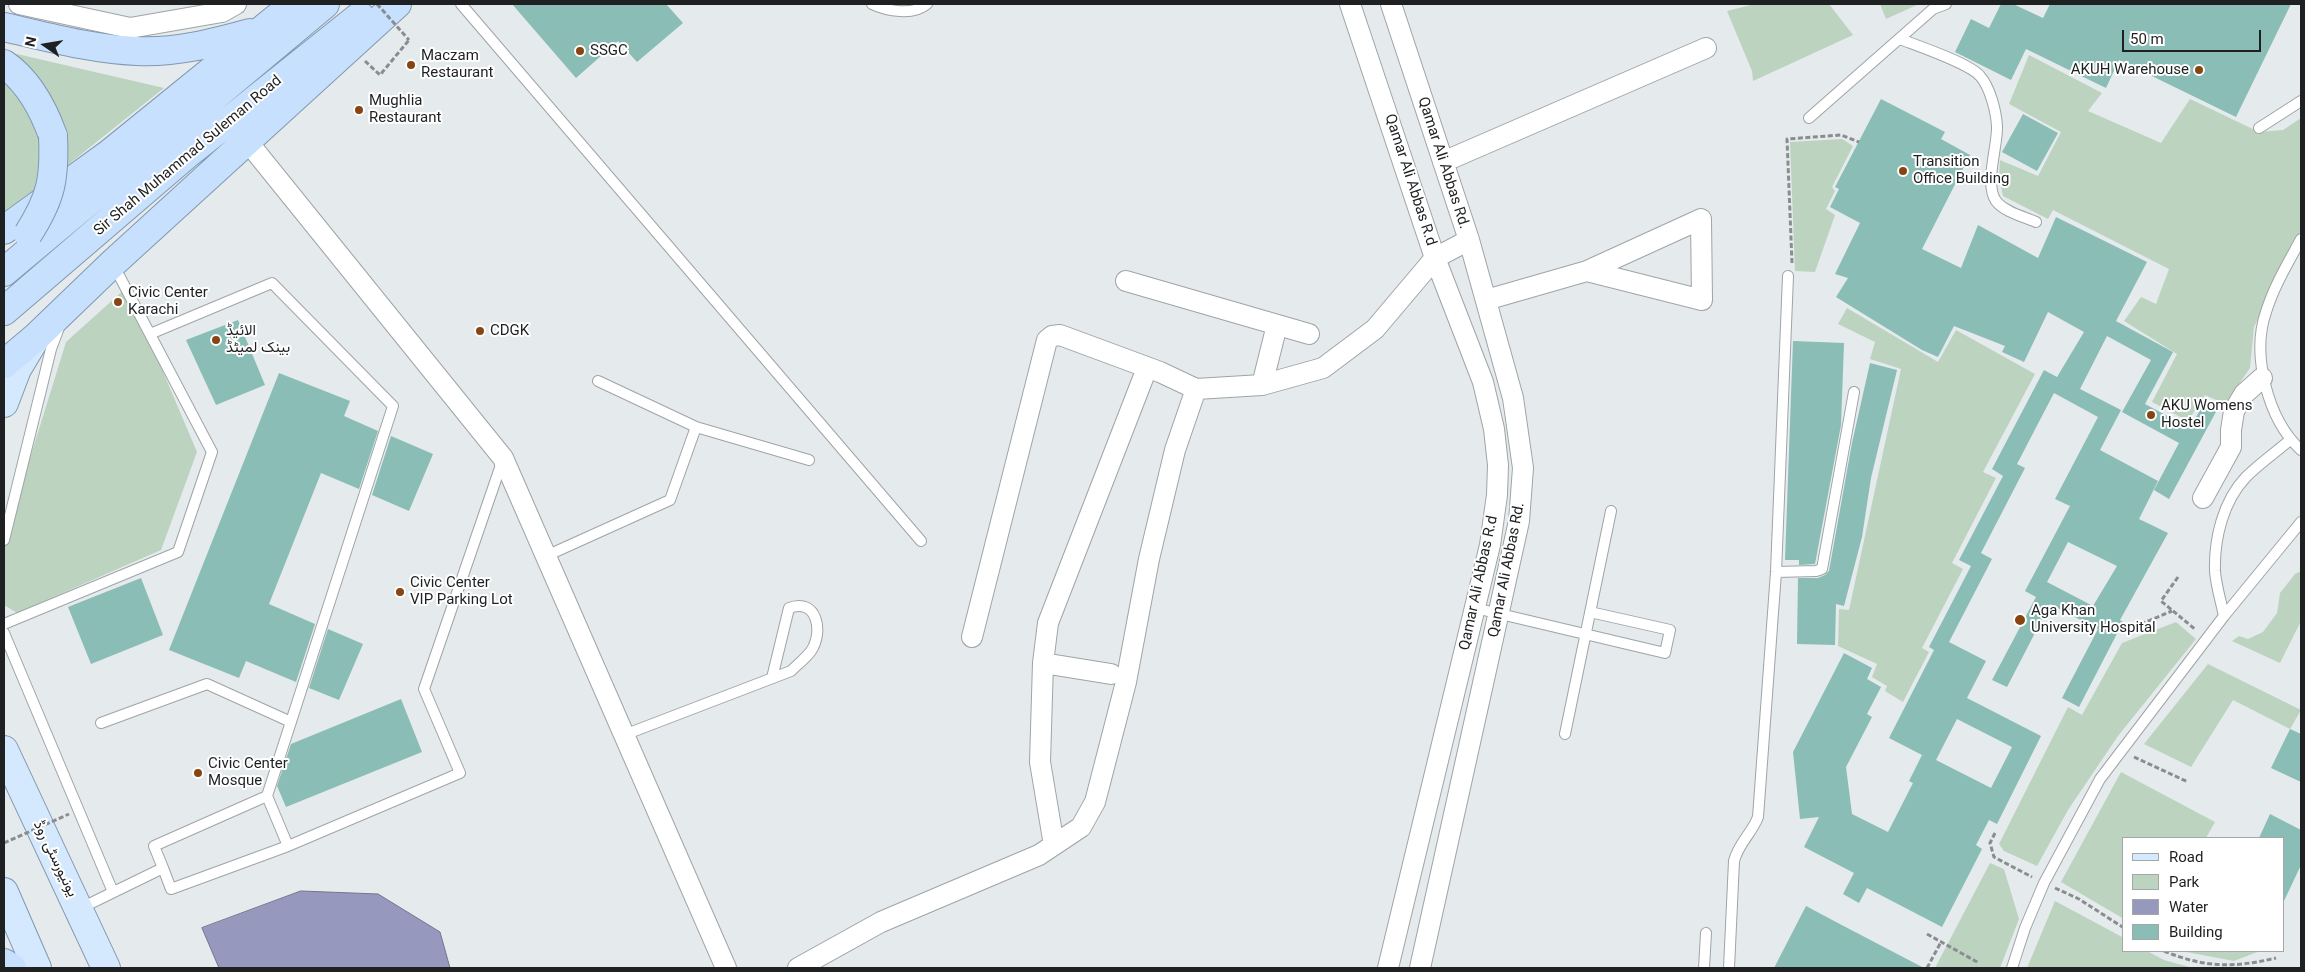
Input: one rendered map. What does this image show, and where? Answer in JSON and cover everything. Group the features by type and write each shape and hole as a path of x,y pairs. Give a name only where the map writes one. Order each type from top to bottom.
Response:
{"highway":[{"path":"4,260 16,232 294,4"},
{"name":"Sir Shah Muhammad Suleman Road","path":"4,272 325,4"},
{"name":"Sir Shah Muhammad Suleman Road","path":"4,311 186,155 376,4"},
{"path":"4,364 66,310 113,263 397,4"},
{"path":"4,27 89,46 138,51 179,49 216,43 262,30"},
{"path":"4,64 32,92 45,114 52,136 54,163 51,189 44,209 16,232"},
{"path":"4,963 12,968"}],"main road":[{"path":"4,403 17,369 35,338"},
{"name":"یونیورسٹی روڈ","path":"4,750 106,968"},
{"path":"4,892 37,968"}],"street":[{"path":"18,4 130,28 214,13 236,4"},
{"name":"Qamar Ali Abbas R.d","path":"1350,4 1435,258 1483,382 1494,429 1498,465 1497,495 1490,545 1388,968"},
{"name":"Qamar Ali Abbas Rd.","path":"1391,4 1469,240 1513,398 1523,468 1519,521 1500,614 1420,968"},
{"path":"1443,162 1706,48"},
{"path":"247,141 503,458 726,968"},
{"path":"1486,300 1587,271 1701,219 1702,300 1587,271"},
{"path":"972,637 1046,340 1052,336 1060,335 1196,389 1262,386 1323,368 1375,329 1435,258 1469,240"},
{"path":"1126,282 1309,334"},
{"path":"1262,386 1277,326"},
{"path":"1054,845 1040,762 1043,663 1048,623 1147,368"},
{"path":"2203,498 2229,452 2234,411 2244,394 2262,378"},
{"path":"798,968 881,922 1040,855 1081,828 1095,802 1126,682 1149,559 1173,459 1196,389"},
{"path":"1043,663 1111,674"}],"lane":[{"path":"461,4 920,541"},
{"path":"872,4 898,12 923,7 927,4"},
{"path":"1809,118 1934,10 1946,4"},
{"path":"1900,39 1966,67 1979,75 1989,93 1997,126 1992,168 1993,193 1996,202 2036,222"},
{"path":"2259,128 2301,101"},
{"path":"2301,239 2280,277 2265,314 2261,346 2262,378 2274,412 2290,440 2301,450"},
{"path":"4,624 178,552 212,452 113,263"},
{"path":"1729,968 1734,862 1737,850 1754,826 1758,816 1776,572 1788,276"},
{"path":"150,334 272,283 393,406 267,796 288,846"},
{"path":"4,540 51,348 66,310"},
{"path":"598,381 696,427 809,460"},
{"path":"1776,572 1816,571 1822,569 1854,392"},
{"path":"546,556 670,500 696,427"},
{"path":"2224,616 2215,571 2217,540 2222,519 2232,496 2245,478 2290,440"},
{"path":"267,796 154,846 172,889 288,846 460,774 424,689 503,458"},
{"path":"1565,734 1611,511"},
{"path":"2012,968 2025,928 2044,883 2100,779 2119,751 2224,616 2301,522"},
{"path":"624,735 792,671 812,650 817,636 816,618 808,607 797,605 789,608 772,678"},
{"path":"1475,608 1664,653 1670,630 1590,612"},
{"path":"4,633 113,892"},
{"path":"101,723 207,684 291,722"},
{"path":"79,909 162,868"},
{"path":"1704,968 1706,932"}],"path":[{"path":"376,4 409,40 380,75"},
{"path":"1788,276 1792,268 1787,139 1841,135 1859,142"},
{"path":"2178,577 2161,601 2206,640"},
{"path":"2127,630 2172,611"},
{"path":"2119,751 2188,782"},
{"path":"4,843 69,814"},
{"path":"1995,833 1990,843 1994,857 2079,899 2122,927"},
{"path":"1927,934 1979,963"},
{"path":"1927,968 1941,942"},
{"path":"2167,952 2214,965 2246,965 2276,958"}],"green space":[{"path":"1755,4 1829,4 1853,35 1753,81 1752,71 1727,11"},
{"path":"1880,4 1919,4 1886,19"},
{"path":"4,51 164,88 4,216"},
{"path":"2029,55 2102,93 2088,111 2161,143 2190,99 2259,132 2283,130 2301,118 2301,230 2254,327 2250,368 2225,404 2205,395 2188,421 2152,402 2177,354 2124,321 2141,297 2156,304 2169,269 2053,210 2048,219 2003,196 1999,177 2000,160 2038,176 2061,132 2009,104"},
{"path":"1842,139 1853,146 1832,187 1835,191 1826,209 1835,215 1815,272 1795,271 1790,142"},
{"path":"127,287 197,452 161,550 17,613 4,605 4,542 66,342"},
{"path":"1847,308 1938,362 1956,330 2035,374 1983,472 1996,478 1952,563 1963,569 1922,648 1929,652 1903,702 1885,691 1887,686 1872,677 1877,664 1838,646 1839,609 1849,610 1901,369 1870,359 1875,342 1838,324"},
{"path":"2301,571 2301,621 2280,663 2232,641 2239,636 2248,639 2263,632 2277,613 2280,593 2295,574"},
{"path":"2176,622 2196,639 2118,736 2068,810 2037,866 2004,851 1999,844 2068,707 2082,715 2122,643"},
{"path":"2208,664 2301,710 2290,729 2233,700 2191,767 2144,744"},
{"path":"2121,772 2215,822 2207,837 2122,837 2122,918 2061,882"},
{"path":"1990,863 2004,869 2019,919 2000,968 1935,968"},
{"path":"2055,901 2122,937 2122,952 2149,952 2164,960 2193,968 2027,968"},
{"path":"2186,952 2257,952 2234,961"}],"water":[{"path":"301,891 378,894 440,932 450,968 219,968 202,928"}],"building":[{"name":"SSGC","path":"512,4 666,4 683,23 637,62 618,41 576,78"},
{"name":"AKUH Warehouse","path":"2001,4 2013,4 2043,18 2050,4 2291,4 2236,117 2119,60 2106,88 2026,49 2011,80 1955,52 1971,19 1989,28"},
{"path":"1881,99 1945,132 1941,139 1970,155 1922,249 1961,268 1978,225 2038,258 2056,217 2147,262 2116,321 2173,352 2145,404 2190,428 2205,401 2218,408 2169,499 2154,490 2179,443 2122,412 2151,360 2107,336 2080,389 2121,410 2100,450 2158,481 2139,519 2168,533 2120,620 2123,622 2079,707 2062,698 2098,629 2050,604 2007,687 1992,680 2036,597 2025,591 2070,506 2055,499 2098,417 2054,393 2017,464 2025,468 1981,553 1992,559 1949,642 1986,661 1967,698 2041,736 1997,824 1989,820 1976,845 1982,849 1942,927 1867,888 1859,903 1843,894 1854,873 1804,847 1819,817 1800,819 1793,752 1844,653 1872,668 1867,679 1881,687 1867,714 1872,717 1846,767 1852,814 1888,832 1913,783 1909,781 1922,755 1889,738 1934,650 1929,647 1971,566 1959,560 2003,476 1992,469 2044,370 2057,377 2084,332 2048,312 2024,362 2002,352 2005,346 1954,326 1938,357 1922,350 1836,297 1848,278 1835,274 1860,223 1830,207 1839,189 1835,187","holes":["2068,542 2117,566 2093,606 2047,582","1957,719 2012,747 1991,788 1936,760"]},
{"path":"2023,114 2058,133 2037,171 2002,152"},
{"path":"238,320 265,385 216,405 186,340"},
{"path":"1793,341 1844,343 1841,425 1815,564 1799,565 1799,560 1785,560"},
{"path":"1870,363 1897,370 1871,478 1862,537 1844,606 1836,604 1835,645 1797,644 1798,578 1818,578 1829,571 1852,443"},
{"path":"279,373 350,401 344,416 378,431 359,489 321,473 269,604 315,624 296,682 246,661 239,678 169,650"},
{"path":"391,436 433,454 409,511 372,495"},
{"path":"141,578 163,635 91,664 68,607"},
{"path":"328,629 363,644 339,700 309,688"},
{"path":"401,699 422,752 286,807 277,786 291,744"},
{"path":"2290,729 2301,734 2301,782 2271,768"},
{"path":"2270,814 2301,830 2301,865 2285,899 2285,837 2259,837"},
{"path":"1806,906 1836,922 1924,968 1774,968"}],"place":[{"name":"SSGC","path":"580,51"},
{"name":"Maczam Restaurant","path":"411,65"},
{"name":"AKUH Warehouse","path":"2199,70"},
{"name":"Mughlia Restaurant","path":"359,110"},
{"name":"Transition Office Building","path":"1903,171"},
{"name":"Civic Center Karachi","path":"118,302"},
{"name":"CDGK","path":"480,331"},
{"name":"الائیڈ بینک لمیٹڈ","path":"216,340"},
{"name":"AKU Womens Hostel","path":"2151,415"},
{"name":"Civic Center VIP Parking Lot","path":"400,592"},
{"name":"Aga Khan University Hospital","path":"2020,620"},
{"name":"Civic Center Mosque","path":"198,773"}]}
